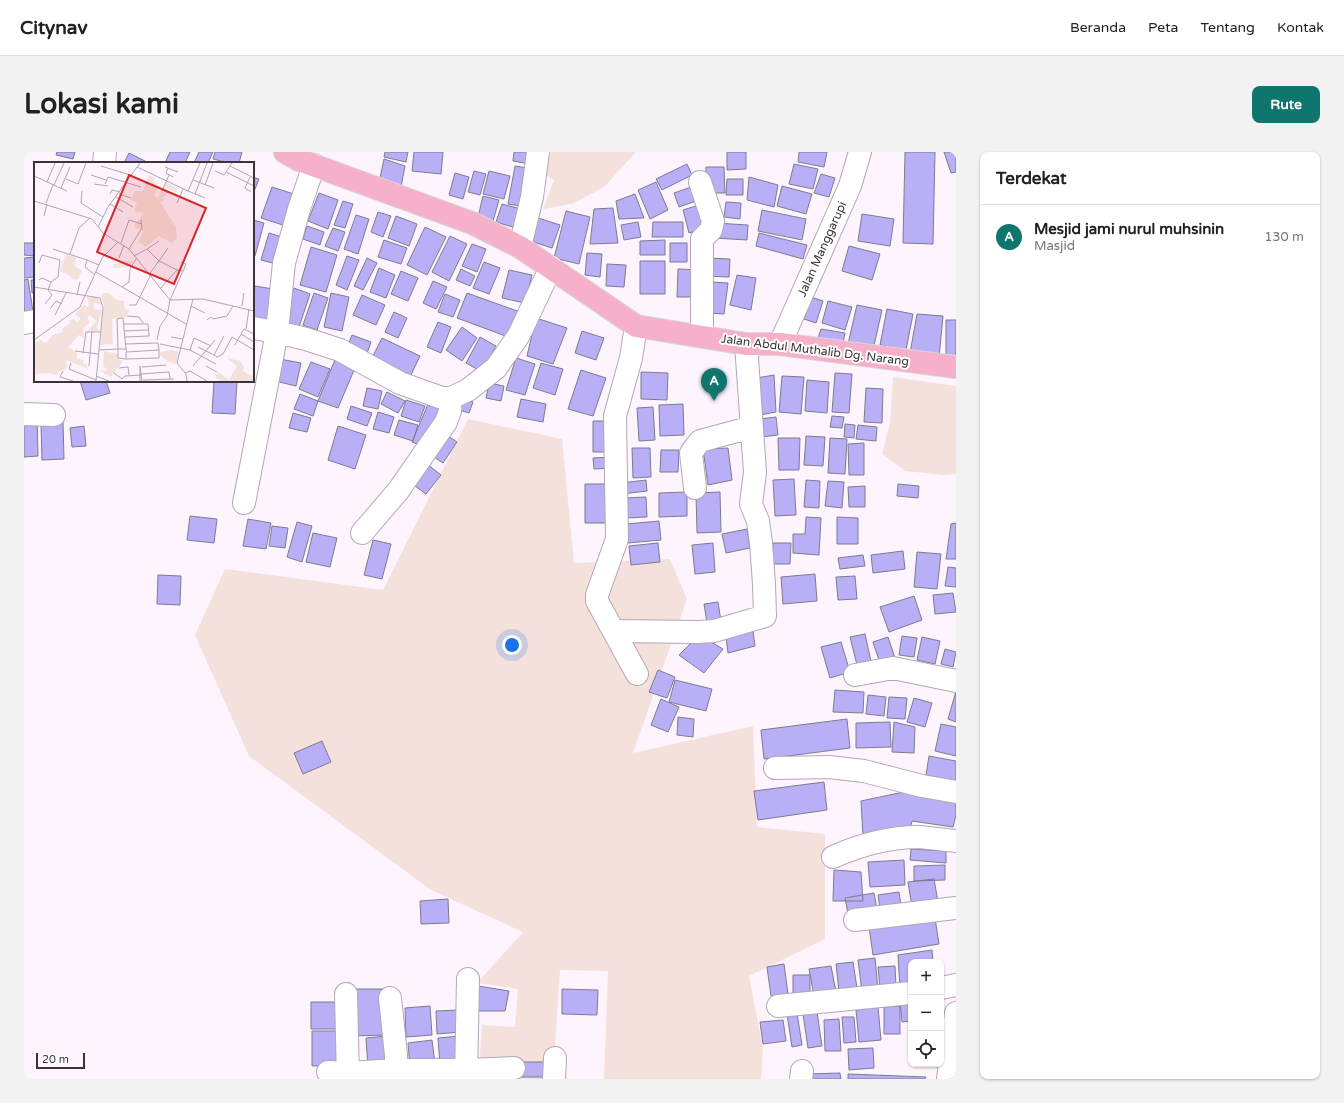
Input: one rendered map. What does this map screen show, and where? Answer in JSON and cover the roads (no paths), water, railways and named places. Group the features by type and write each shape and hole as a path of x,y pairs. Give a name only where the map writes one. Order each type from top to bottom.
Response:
{"main road":[{"name":"Jalan Abdul Muthalib Dg. Narang","path":"300,157 472,223 520,247 636,326 746,344 780,344 956,368"}],"street":[{"path":"104,162 105,152"},
{"path":"520,247 532,197 538,152"},
{"name":"Jalan Manggarupi","path":"780,344 850,186 860,152"},
{"path":"244,503 277,332 284,263 299,209 300,157"},
{"path":"700,182 714,221 711,230 702,239 702,336"},
{"path":"254,328 306,339 340,350 400,382 442,398 451,398 468,390 496,368 519,335 551,267"},
{"path":"24,323 34,321"},
{"path":"636,326 631,358 615,416 617,538 596,595 597,601 637,674"},
{"path":"614,631 714,631 765,616 762,543 758,521 751,504 755,472 746,344"},
{"path":"362,533 398,491 446,422 450,411 451,398"},
{"path":"24,414 54,415"},
{"path":"695,488 691,453 700,441 752,427"},
{"path":"854,675 893,668 956,681"},
{"path":"775,768 829,767 864,771 922,786 956,792"},
{"path":"833,857 854,848 880,841 918,837 956,841"},
{"path":"855,920 956,908"},
{"path":"466,1074 468,979"},
{"path":"944,987 956,985"},
{"path":"778,1006 908,993"},
{"path":"346,994 342,1075 396,1070 466,1074 514,1068"},
{"path":"390,998 396,1070"},
{"path":"948,1079 956,1013"}],"place":[{"name":"Mesjid jami nurul muhsinin","path":"714,401"}]}
